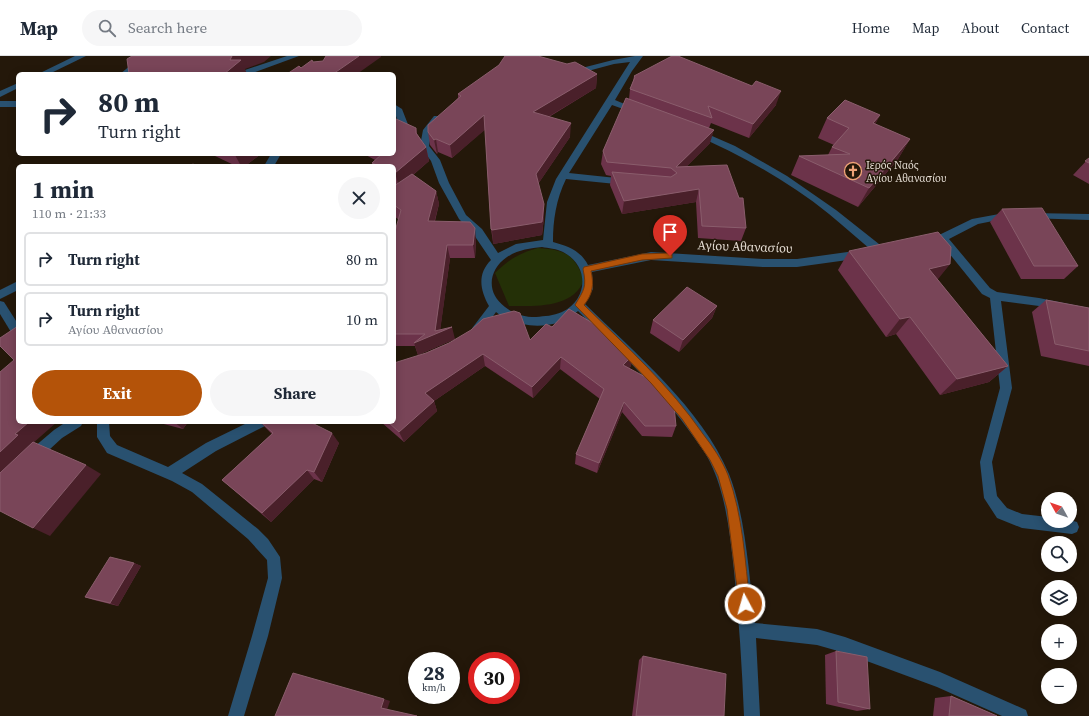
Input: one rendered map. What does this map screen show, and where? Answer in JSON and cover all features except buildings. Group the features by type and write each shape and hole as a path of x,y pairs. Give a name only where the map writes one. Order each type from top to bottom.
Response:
{"street":[{"path":"60,56 68,62"},
{"path":"46,72 82,56"},
{"path":"127,72 147,56"},
{"path":"248,72 295,56"},
{"path":"567,74 638,57"},
{"path":"548,244 550,209 555,192 638,57"},
{"path":"0,94 16,86"},
{"path":"610,101 648,115"},
{"path":"0,104 16,104"},
{"path":"396,108 399,110 405,128 415,135 425,135"},
{"path":"445,112 432,122 425,135 424,146 435,160 444,183 462,217 478,232 496,260"},
{"name":"Αγίου Αθανασίου","path":"587,269 651,256 748,263 797,263 884,250 792,184 734,149 688,128"},
{"path":"564,176 638,183"},
{"path":"916,244 942,238 976,221 993,217 1012,215 1089,217"},
{"path":"942,238 986,290 995,296 1039,302 1089,312"},
{"path":"548,244 568,250 580,259 587,269 589,289 579,305 561,317 537,321 514,317 495,305 489,296 486,282 488,272 496,260 505,252 522,245 548,244"},
{"path":"0,295 16,286"},
{"path":"995,296 1006,388 986,462 991,498 1002,513 1022,521 1041,523"},
{"path":"0,305 16,337"},
{"path":"466,338 477,331 495,305"},
{"path":"579,305 654,380 686,416 714,456 723,476 732,509 748,630 752,716"},
{"path":"23,466 58,434 74,424"},
{"path":"103,424 103,437 105,442 112,449 185,481 204,493 263,544 273,557 275,578 270,600 236,716"},
{"path":"168,474 211,447 257,424"},
{"path":"748,630 817,637 845,645 940,680 1020,716"}],"green space":[{"path":"538,248 556,250 568,255 577,264 584,280 579,289 562,301 552,304 509,306 495,273 515,257"}],"place":[{"name":"Ιερός Ναός Αγίου Αθανασίου","path":"853,171"}],"route":[{"path":"670,256 642,257 587,269 589,289 583,301 579,305 654,380 686,416 714,456 729,494 735,522 745,604"}]}
